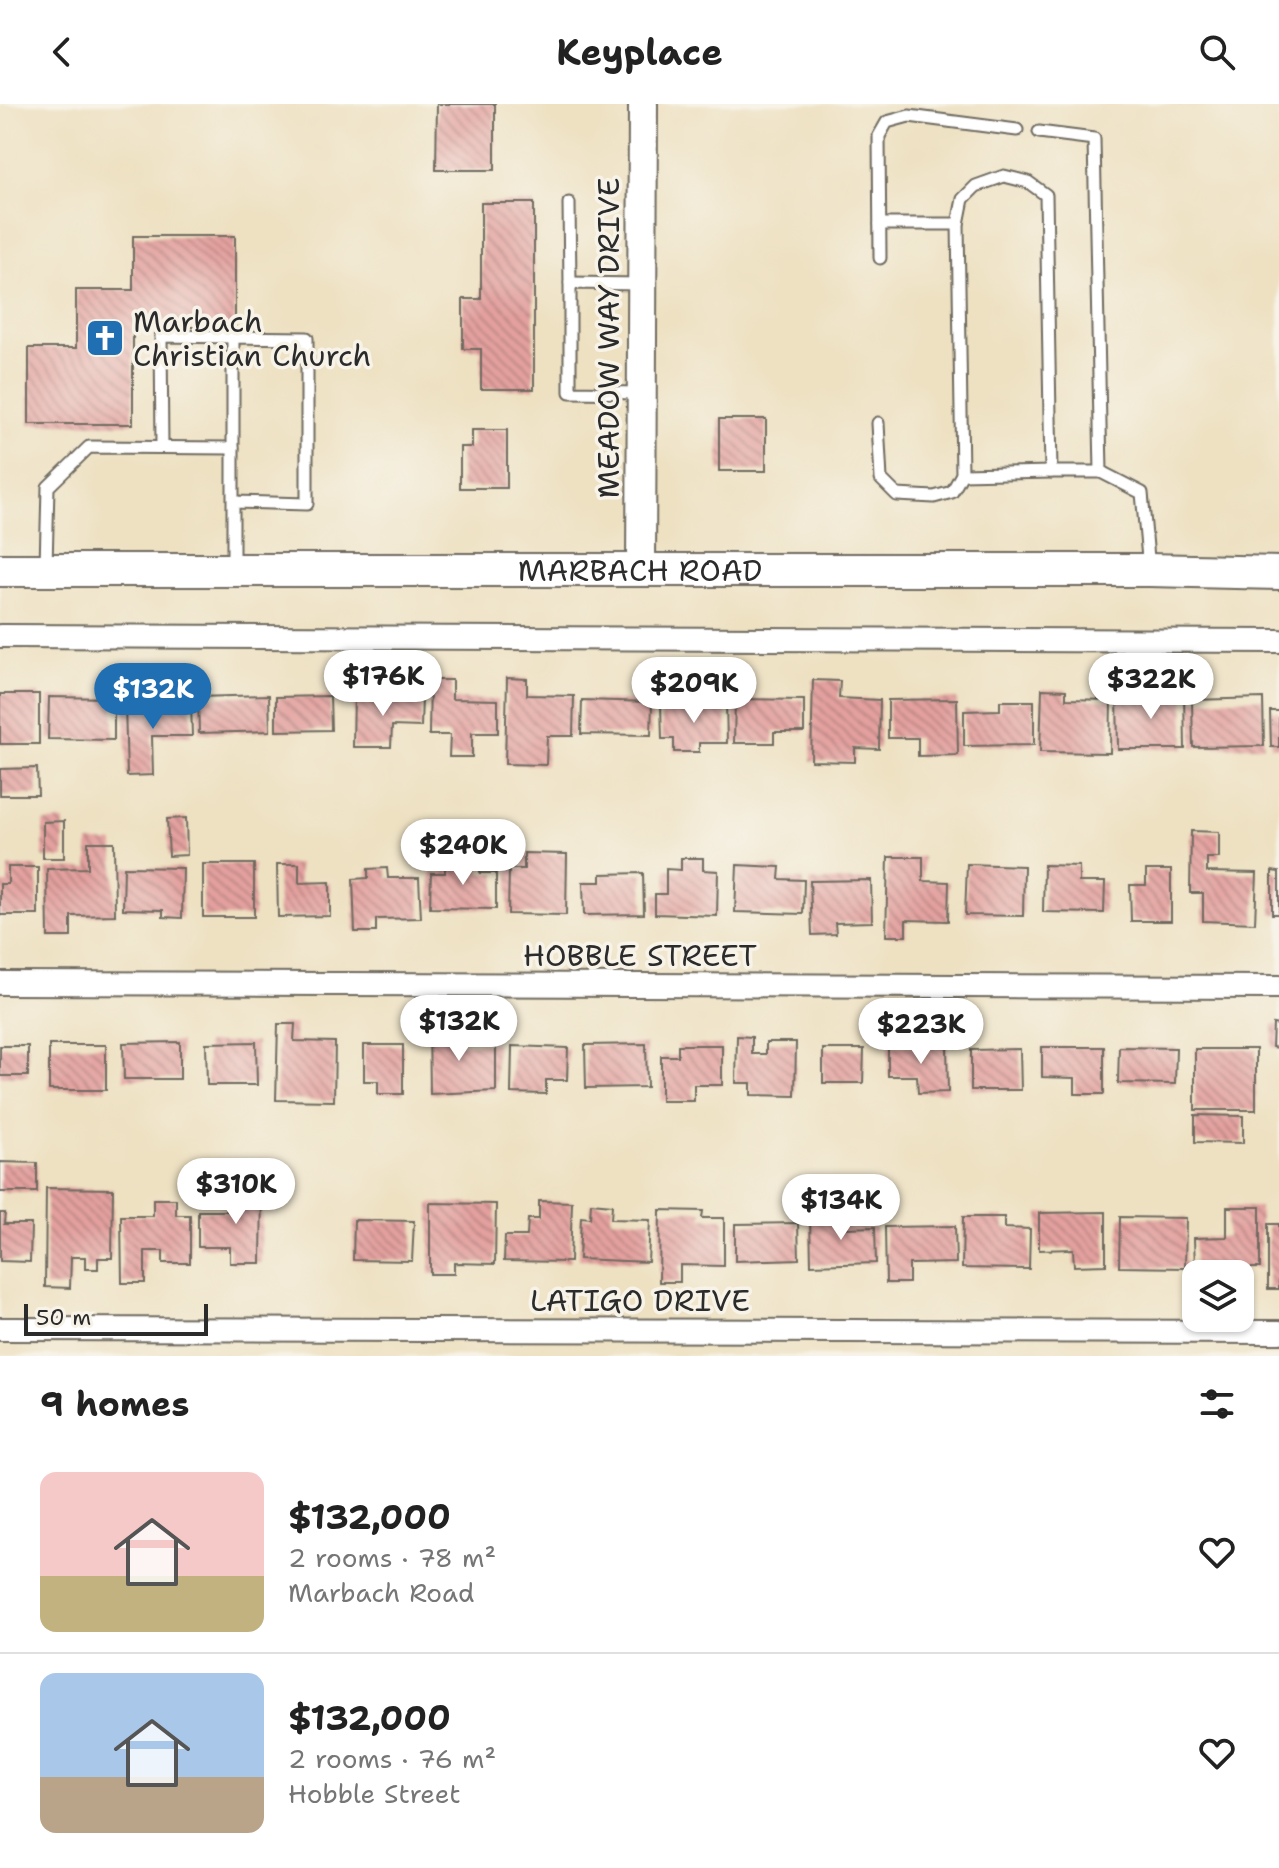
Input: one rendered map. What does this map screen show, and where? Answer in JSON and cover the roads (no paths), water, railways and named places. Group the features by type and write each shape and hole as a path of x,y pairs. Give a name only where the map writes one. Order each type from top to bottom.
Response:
{"main road":[{"name":"MARBACH ROAD","path":"0,570 1149,570 1279,573"}],"street":[{"name":"MEADOW WAY DRIVE","path":"641,572 643,104"},
{"path":"0,636 1279,641"},
{"name":"HOBBLE STREET","path":"0,983 1279,987"},
{"name":"LATIGO DRIVE","path":"0,1329 1279,1332"}],"lane":[{"path":"880,258 879,136 887,122 909,116 1017,130"},
{"path":"1039,132 1094,139 1101,472"},
{"path":"878,423 881,479 897,495 934,497 952,492 962,474 958,224 963,199 976,186 1004,176 1028,182 1046,195 1051,472"},
{"path":"569,203 570,392 642,393"},
{"path":"880,224 958,224"},
{"path":"570,283 642,284"},
{"path":"162,447 161,336 307,338 307,504 233,502"},
{"path":"233,337 233,571"},
{"path":"46,570 48,487 89,447 233,448"},
{"path":"962,474 1101,472 1142,493 1149,570"}],"place":[{"name":"Marbach Christian Church","path":"105,338"}]}
